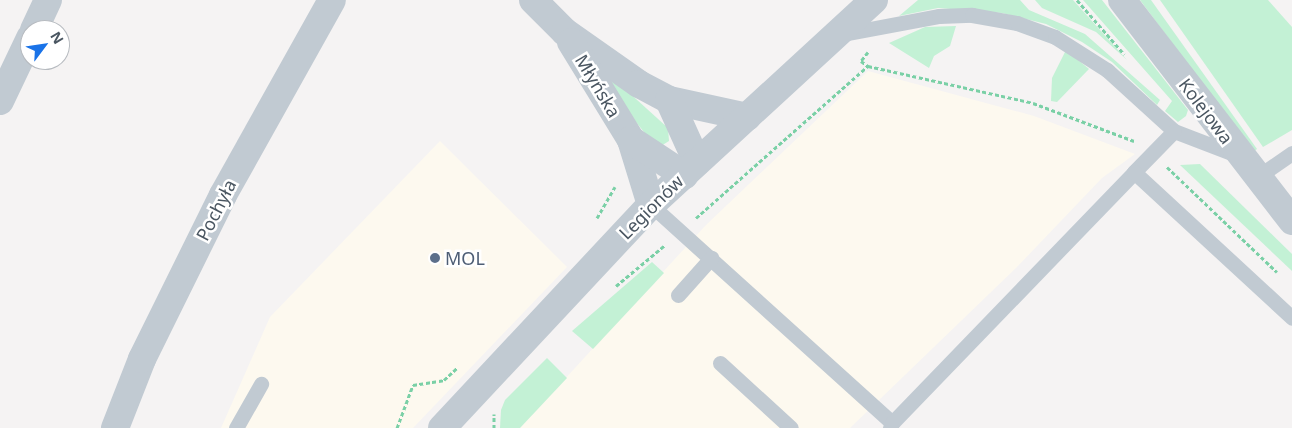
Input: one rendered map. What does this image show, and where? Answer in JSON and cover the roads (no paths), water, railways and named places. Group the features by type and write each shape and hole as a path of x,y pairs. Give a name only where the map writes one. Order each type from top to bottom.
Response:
{"street":[{"path":"39,20 48,0"},
{"name":"Pochyła","path":"115,428 142,359 223,195 332,0"},
{"name":"Młyńska","path":"533,0 565,32 640,84 669,100 747,117"},
{"name":"Legionów","path":"442,428 650,205 874,0"},
{"name":"Kolejowa","path":"1122,0 1256,178 1292,221"},
{"name":"Młyńska","path":"565,32 631,140 650,205"},
{"path":"0,101 20,59"},
{"path":"669,100 690,169"},
{"name":"Młyńska","path":"631,140 690,169"}],"lane":[{"path":"836,35 939,16 972,15 1017,23 1055,37 1107,70 1174,131 1240,156"},
{"path":"650,205 712,258 891,425 1174,131"},
{"path":"1256,178 1292,153"},
{"path":"1134,172 1292,318"},
{"path":"678,295 712,258"},
{"path":"720,363 791,428"},
{"path":"236,428 261,384"}],"place":[{"name":"MOL","path":"435,258"}]}
